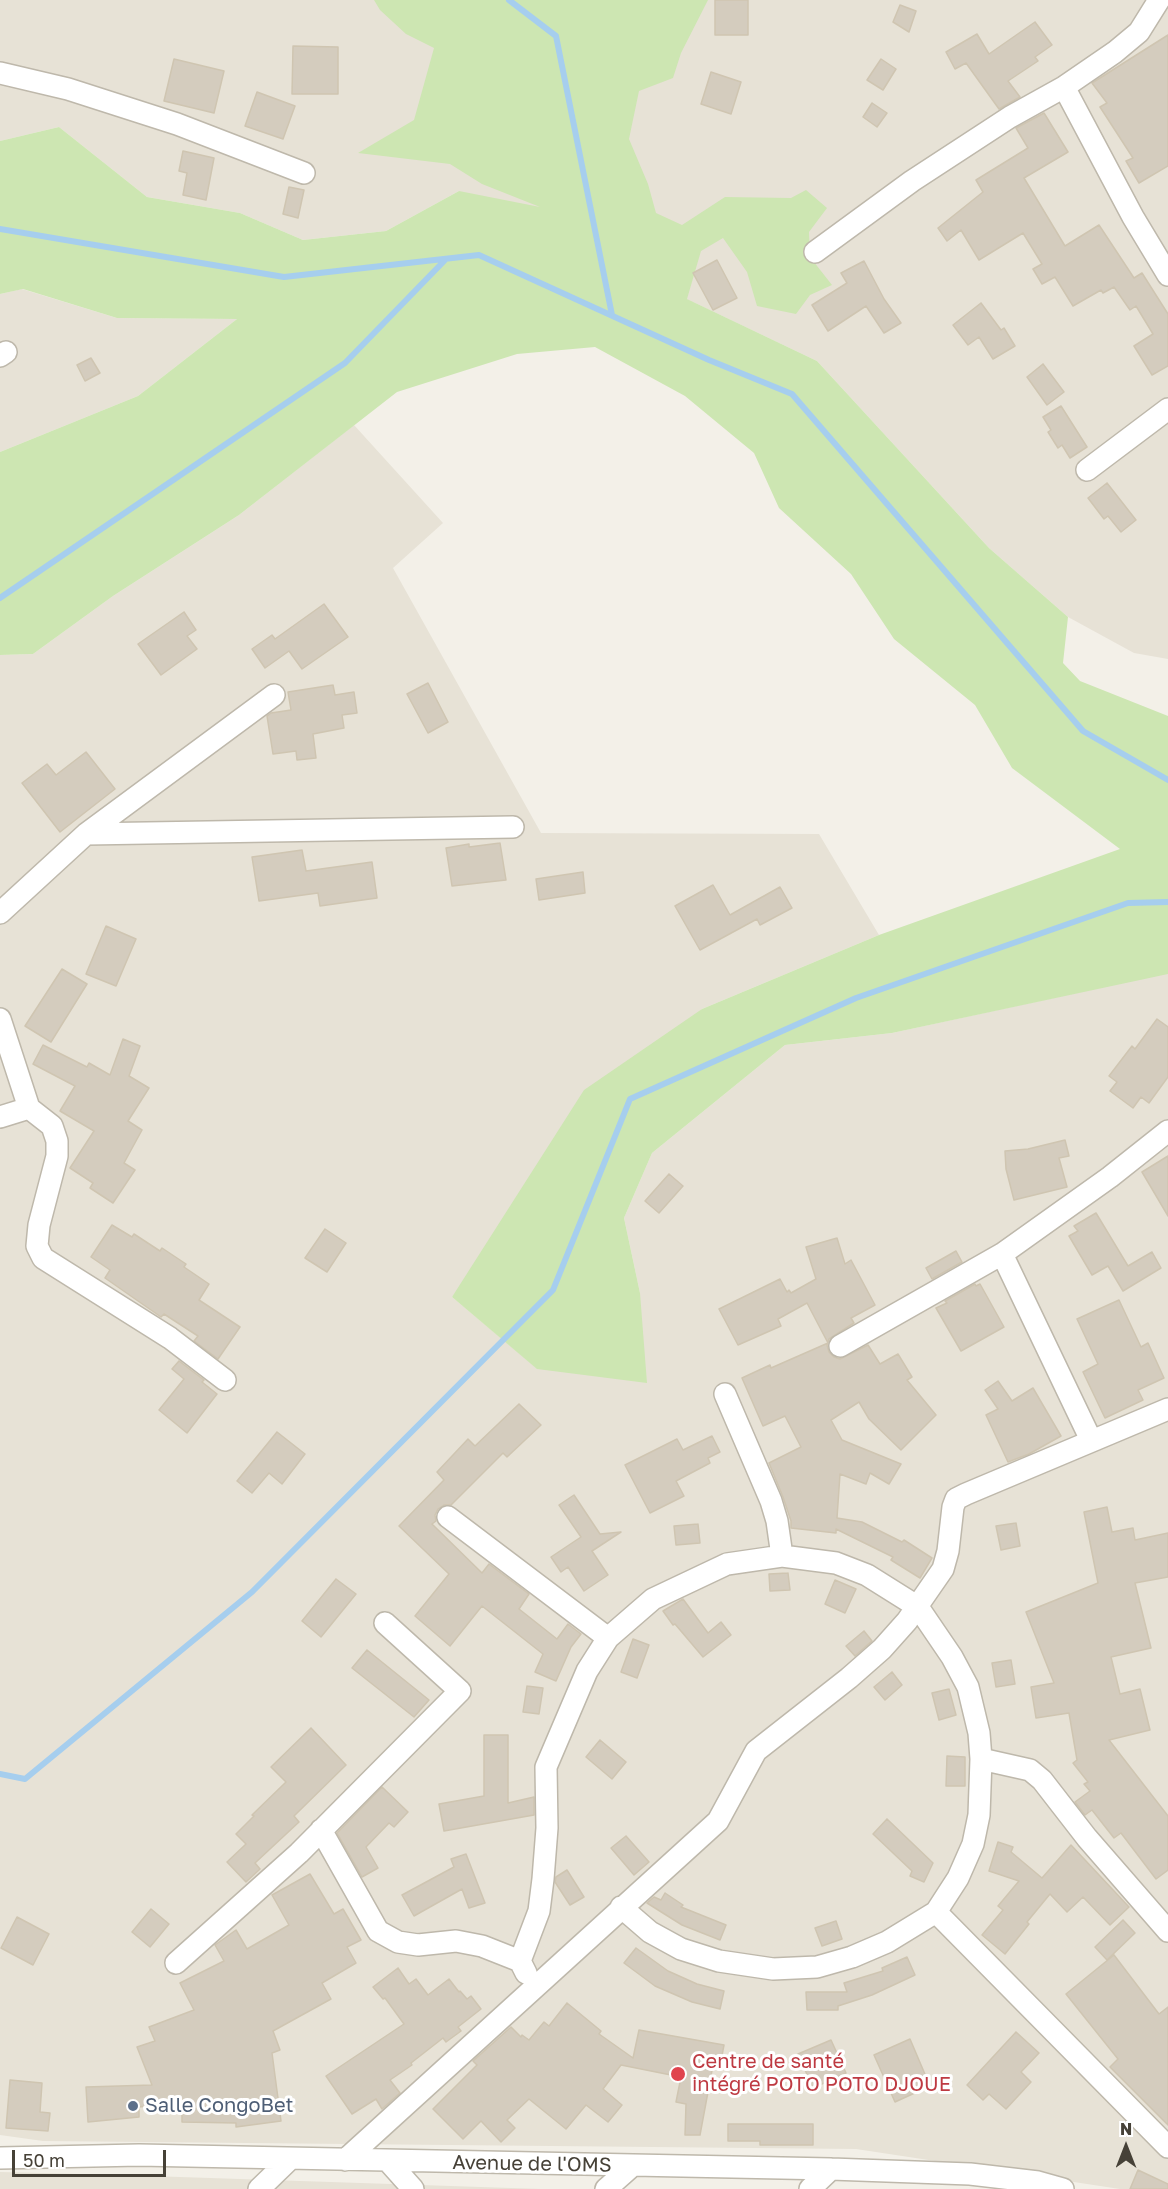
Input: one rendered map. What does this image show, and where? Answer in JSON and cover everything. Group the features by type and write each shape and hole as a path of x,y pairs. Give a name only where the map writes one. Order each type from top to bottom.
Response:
{"street":[{"path":"815,252 912,181 1010,117 1064,87 1115,52 1139,32 1159,0"},
{"path":"0,73 68,89 177,124 304,172"},
{"path":"1064,87 1133,217 1168,275"},
{"path":"1087,470 1168,409"},
{"path":"0,913 86,834 274,695"},
{"path":"86,834 513,827"},
{"path":"0,1019 29,1108 52,1126 57,1141 57,1156 39,1225 38,1246 43,1258 170,1338 225,1380"},
{"path":"0,1117 29,1108"},
{"path":"840,1346 1002,1254 1110,1177 1168,1131"},
{"path":"1002,1254 1091,1440"},
{"path":"725,1394 771,1501 777,1521 782,1556"},
{"path":"345,2160 718,1821 756,1751 882,1649 918,1607 943,1569 956,1499 1168,1409"},
{"path":"448,1517 608,1638"},
{"path":"520,1961 539,1911 547,1828 546,1767 587,1671 608,1638 653,1599 727,1564 782,1556 836,1563 867,1575 918,1607 952,1657 968,1687 979,1732 981,1759 979,1815 973,1844 958,1878 936,1912 887,1942 852,1957 817,1967 773,1969 718,1961 681,1949 650,1932 621,1907"},
{"path":"176,1963 299,1853 460,1691 384,1623"},
{"path":"981,1759 1030,1770 1042,1780 1087,1838 1168,1931"},
{"path":"321,1830 378,1931 398,1942 418,1945 456,1941 482,1946 520,1961 534,1990"},
{"path":"936,1912 1168,2147"},
{"name":"Avenue de l'OMS","path":"0,2158 139,2155 388,2162 831,2169 970,2174 991,2183 1038,2182 1063,2189"},
{"path":"259,2189 290,2159"},
{"path":"388,2162 413,2189"},
{"path":"606,2189 632,2166"},
{"path":"810,2189 831,2169"}],"shaded area":[{"path":"0,0 1168,0 1168,659 1134,653 1068,617 989,548 817,361 459,191 386,231 303,240 240,213 147,197 59,127 0,141"},
{"path":"22,289 117,318 237,319 138,396 0,452 0,294"},
{"path":"354,425 443,523 393,568 541,833 819,834 879,935 702,1009 452,1297 538,1369 640,1293 624,1218 652,1153 785,1045 892,1033 1168,973 1168,2189 1120,2189 856,2149 43,2141 0,2135 0,655 33,654 113,596 239,515"},
{"path":"0,2172 120,2175 541,2189 0,2189"}],"green space":[{"path":"374,0 708,0 681,53 673,78 639,91 629,139 648,184 656,213 682,225 725,197 791,198 806,190 827,208 809,232 810,257 832,285 810,295 796,314 757,306 747,272 723,238 701,251 687,299 817,361 989,548 1068,617 1063,663 1080,681 1168,716 1168,974 892,1033 785,1045 652,1153 624,1218 640,1293 647,1383 537,1369 452,1297 584,1090 702,1009 879,935 1120,849 1012,768 975,705 894,639 851,574 779,508 754,453 685,396 595,347 517,354 397,392 239,515 113,596 33,654 0,655 0,452 138,396 237,319 117,318 23,289 0,294 0,141 59,127 147,197 240,213 303,240 386,231 459,191 540,207 482,184 450,164 358,153 414,120 434,48 406,34 380,10"}],"building":[{"path":"715,0 748,0 748,35 715,35"},
{"path":"900,5 916,11 909,32 893,22"},
{"path":"1035,22 1052,45 1035,57 1038,61 1008,81 1020,97 999,109 966,63 955,69 946,52 977,34 989,54"},
{"path":"1168,35 1168,166 1139,183 1126,161 1133,158 1100,107 1107,103 1092,83"},
{"path":"293,46 338,47 338,94 292,94"},
{"path":"174,59 224,71 214,113 164,101"},
{"path":"881,59 896,69 883,90 867,80"},
{"path":"711,72 741,82 731,114 701,104"},
{"path":"257,92 295,106 283,139 245,126"},
{"path":"872,103 887,113 877,127 863,117"},
{"path":"1044,113 1068,152 1024,178 1065,246 1099,225 1134,278 1142,273 1168,314 1168,366 1152,375 1134,346 1153,334 1136,306 1130,310 1114,287 1103,293 1101,290 1073,306 1055,277 1042,284 1033,269 1042,264 1023,233 979,260 961,230 947,241 938,228 983,192 976,180 1028,148 1016,128"},
{"path":"183,151 214,158 206,200 183,195 187,173 179,171"},
{"path":"289,187 304,190 298,218 283,214"},
{"path":"717,260 737,298 713,310 693,273"},
{"path":"864,261 884,299 901,323 884,333 866,306 828,331 812,305 847,283 841,273"},
{"path":"981,303 1001,330 1004,328 1015,346 993,359 979,337 968,345 953,325"},
{"path":"91,358 100,373 85,381 77,365"},
{"path":"1043,364 1064,392 1047,405 1027,377"},
{"path":"1061,406 1087,447 1070,458 1062,445 1058,448 1048,432 1051,430 1043,417"},
{"path":"1107,483 1136,520 1121,532 1108,516 1104,519 1088,498"},
{"path":"324,604 348,637 302,669 289,651 265,668 252,649 272,635 275,639"},
{"path":"184,612 196,630 187,636 197,649 161,675 138,644"},
{"path":"428,683 448,722 428,733 407,694"},
{"path":"333,685 335,695 354,692 357,713 342,715 344,728 313,734 316,758 297,760 296,751 273,754 267,716 271,713 291,710 288,692"},
{"path":"86,752 115,789 60,832 22,783 47,764 56,775"},
{"path":"500,843 506,880 452,886 446,848 469,844 469,847"},
{"path":"302,850 306,871 372,862 377,898 320,906 318,893 259,901 252,857"},
{"path":"583,872 585,893 539,900 536,879"},
{"path":"713,885 730,915 780,887 792,908 760,925 757,919 700,950 675,906"},
{"path":"106,926 136,939 116,986 86,974"},
{"path":"62,969 87,984 51,1042 25,1026"},
{"path":"1157,1019 1168,1027 1168,1077 1149,1103 1141,1097 1133,1108 1110,1091 1117,1082 1109,1076 1132,1046 1135,1049"},
{"path":"123,1039 140,1046 129,1076 149,1088 128,1121 142,1130 124,1163 135,1170 113,1203 90,1188 93,1183 70,1168 94,1131 60,1111 75,1086 33,1064 43,1045 87,1067 89,1063 110,1075"},
{"path":"1065,1140 1069,1156 1059,1158 1067,1187 1014,1200 1006,1169 1005,1151 1028,1149"},
{"path":"1168,1156 1168,1216 1142,1172"},
{"path":"669,1174 683,1186 659,1213 645,1201"},
{"path":"1096,1213 1128,1266 1152,1252 1161,1268 1123,1291 1108,1266 1092,1275 1069,1236 1078,1231 1074,1226"},
{"path":"112,1225 132,1237 134,1234 160,1251 162,1248 186,1264 184,1267 209,1284 199,1300 240,1327 218,1359 194,1341 198,1336 164,1314 161,1317 105,1278 110,1270 91,1257"},
{"path":"325,1229 346,1243 327,1272 305,1258"},
{"path":"837,1238 845,1264 851,1260 875,1305 851,1318 854,1323 829,1339 828,1343 807,1303 778,1319 781,1326 738,1345 719,1309 780,1279 787,1292 789,1290 791,1293 816,1279 806,1247"},
{"path":"956,1251 962,1262 932,1279 926,1268"},
{"path":"975,1284 976,1286 980,1284 1004,1327 961,1351 936,1308"},
{"path":"1119,1300 1141,1347 1148,1343 1164,1378 1138,1390 1143,1400 1105,1418 1083,1372 1098,1364 1077,1319"},
{"path":"828,1343 829,1352 840,1359 868,1345 880,1364 898,1354 912,1377 907,1380 936,1415 901,1450 869,1419 859,1402 831,1420 842,1440 901,1464 889,1484 870,1473 866,1484 840,1474 837,1518 862,1522 902,1542 904,1540 932,1558 920,1578 891,1560 893,1557 836,1529 836,1533 791,1528 783,1497 769,1463 801,1447 785,1416 763,1426 742,1378"},
{"path":"179,1361 204,1380 202,1382 217,1394 187,1433 159,1410 184,1379 172,1369"},
{"path":"998,1381 1012,1401 1033,1388 1061,1436 1029,1454 1008,1462 986,1415 998,1409 985,1390"},
{"path":"519,1404 541,1425 507,1457 503,1453 451,1505 444,1505 438,1509 435,1515 436,1521 432,1524 482,1573 489,1564 529,1594 519,1609 557,1639 568,1624 581,1634 571,1647 556,1681 535,1672 543,1654 482,1606 450,1646 415,1616 449,1574 399,1526 444,1480 437,1472 468,1439 475,1446"},
{"path":"277,1432 305,1454 282,1484 269,1473 252,1493 237,1481"},
{"path":"712,1436 720,1452 708,1458 710,1463 676,1481 684,1496 650,1513 625,1465 677,1439 683,1450"},
{"path":"574,1495 600,1534 621,1532 592,1551 608,1575 584,1591 568,1567 561,1572 551,1557 581,1537 559,1505"},
{"path":"1107,1507 1112,1532 1133,1528 1135,1540 1168,1533 1168,1577 1135,1583 1151,1648 1111,1657 1120,1694 1140,1689 1150,1730 1109,1740 1168,1816 1168,1870 1156,1879 1121,1833 1114,1838 1092,1810 1085,1815 1075,1802 1090,1791 1084,1784 1088,1782 1073,1763 1077,1760 1069,1713 1036,1718 1031,1687 1054,1683 1026,1612 1098,1583 1084,1512"},
{"path":"1016,1523 1020,1546 1001,1550 996,1526"},
{"path":"698,1524 700,1543 676,1545 674,1526"},
{"path":"788,1573 790,1590 770,1591 769,1574"},
{"path":"336,1579 356,1594 321,1637 302,1621"},
{"path":"835,1580 856,1589 845,1613 825,1604"},
{"path":"683,1599 708,1633 721,1622 731,1635 703,1657 663,1611"},
{"path":"864,1631 872,1641 855,1656 846,1646"},
{"path":"633,1639 649,1645 637,1678 621,1672"},
{"path":"367,1650 429,1700 414,1717 352,1668"},
{"path":"1011,1660 1015,1684 996,1687 992,1663"},
{"path":"892,1672 902,1685 885,1700 874,1687"},
{"path":"527,1686 543,1688 539,1714 523,1712"},
{"path":"949,1689 956,1715 939,1720 932,1693"},
{"path":"311,1728 346,1765 294,1816 299,1822 255,1863 260,1869 246,1882 227,1862 246,1844 236,1834 286,1782 271,1767"},
{"path":"484,1735 508,1735 508,1803 534,1797 534,1815 444,1831 439,1804 484,1796"},
{"path":"600,1740 626,1762 612,1779 586,1757"},
{"path":"947,1756 965,1757 965,1786 946,1786"},
{"path":"382,1787 408,1812 394,1827 389,1823 366,1847 378,1868 362,1877 337,1833"},
{"path":"887,1819 933,1863 924,1882 910,1876 912,1871 873,1834"},
{"path":"626,1836 649,1862 634,1875 611,1848"},
{"path":"998,1842 1013,1847 1011,1852 1042,1878 1071,1845 1129,1907 1110,1925 1083,1897 1067,1912 1050,1894 1005,1954 982,1935 1003,1910 998,1906 1019,1881 989,1871"},
{"path":"466,1854 485,1903 469,1908 462,1889 414,1916 402,1895 454,1867 451,1859"},
{"path":"567,1870 584,1897 570,1905 555,1882 556,1877"},
{"path":"310,1874 334,1914 343,1909 361,1940 347,1947 356,1963 322,1983 331,1999 273,2031 280,2050 272,2053 281,2121 236,2127 236,2123 182,2122 182,2102 139,2107 139,2117 88,2122 86,2087 152,2085 137,2047 155,2041 149,2027 194,2010 180,1983 224,1961 215,1945 236,1930 247,1949 289,1925 272,1895"},
{"path":"665,1893 683,1905 681,1907 726,1925 720,1940 682,1925 647,1903 654,1897 661,1900"},
{"path":"151,1909 169,1924 150,1947 132,1932"},
{"path":"17,1917 49,1934 33,1965 1,1948"},
{"path":"1123,1920 1135,1933 1107,1960 1095,1947"},
{"path":"836,1921 842,1939 822,1946 815,1928"},
{"path":"636,1948 668,1971 697,1984 724,1991 720,2009 692,2002 655,1986 624,1963"},
{"path":"1114,1955 1159,2014 1168,2007 1168,2125 1110,2067 1118,2059 1066,1994"},
{"path":"907,1957 915,1975 872,1995 838,2006 838,2010 807,2010 806,1992 847,1992 844,1983 883,1971 882,1968"},
{"path":"398,1968 409,1984 416,1979 428,1995 449,1979 467,1999 471,1996 481,2009 458,2027 461,2031 446,2042 443,2038 411,2063 412,2065 390,2080 400,2093 382,2109 376,2099 352,2114 326,2076 404,2024 385,1998 383,1999 373,1987"},
{"path":"567,2003 601,2031 599,2034 633,2058 639,2030 724,2045 720,2066 713,2065 700,2135 685,2135 686,2104 676,2102 681,2077 621,2065 603,2089 622,2105 608,2122 586,2105 566,2129 529,2099 507,2120 515,2128 501,2142 481,2121 463,2139 433,2109 477,2065 473,2061 511,2027 521,2037 522,2035 529,2040 544,2022 549,2026"},
{"path":"1016,2032 1039,2053 1021,2072 1031,2082 1006,2109 989,2094 983,2100 967,2085"},
{"path":"910,2039 930,2086 895,2102 874,2055"},
{"path":"831,2040 846,2073 813,2088 798,2054"},
{"path":"10,2080 42,2083 40,2112 50,2113 48,2131 6,2128"},
{"path":"728,2124 813,2124 813,2145 760,2145 760,2141 728,2141"},
{"path":"1138,2170 1168,2184 1168,2189 1130,2189"}],"waterway":[{"path":"509,0 556,36 612,315"},
{"path":"0,229 284,277 479,255 709,360 792,394 1083,731 1168,780"},
{"path":"0,598 345,363 446,259"},
{"path":"0,1774 25,1779 252,1592 553,1290 630,1099 856,998 1128,903 1168,902"}],"place":[{"name":"Centre de santé intégré POTO POTO DJOUE","path":"678,2074"},
{"name":"Salle CongoBet","path":"133,2106"}]}
